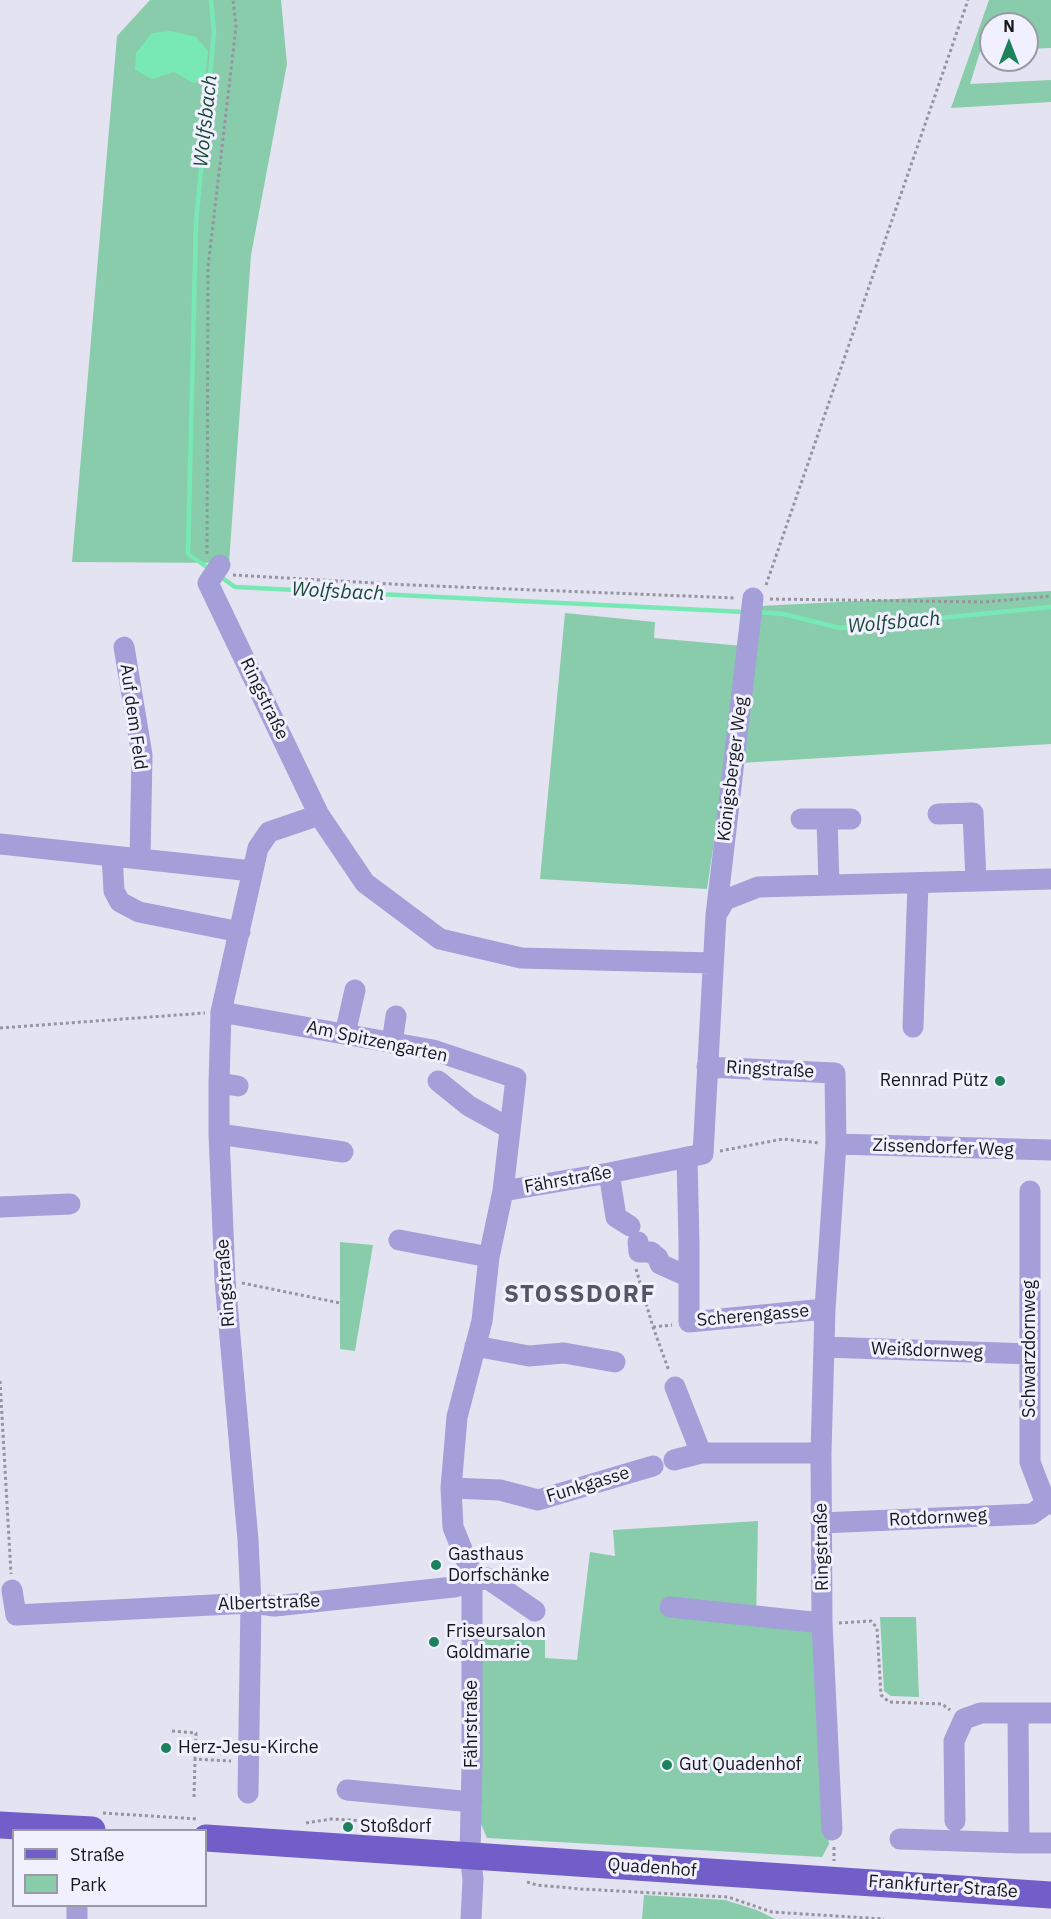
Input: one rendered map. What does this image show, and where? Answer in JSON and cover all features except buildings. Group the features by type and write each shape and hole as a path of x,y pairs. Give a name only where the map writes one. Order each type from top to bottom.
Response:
{"main road":[{"path":"0,1825 74,1829"},
{"path":"207,1838 470,1855"},
{"name":"Quadenhof","path":"470,1855 835,1880"},
{"name":"Frankfurter Straße","path":"835,1880 1051,1895"}],"street":[{"name":"Ringstraße","path":"220,565 208,583 319,815 365,883 440,939 521,958 712,963 707,1067 835,1073 836,1144 825,1309 821,1453 822,1623 832,1830"},
{"name":"Königsberger Weg","path":"712,963 753,598"},
{"name":"Auf dem Feld","path":"124,647 141,755 140,859"},
{"path":"938,814 973,813 976,881"},
{"name":"Ringstraße","path":"248,1793 252,1603 225,1280 219,1134 228,1084 221,1012 258,848 269,832 319,815"},
{"path":"801,819 851,819"},
{"path":"827,819 829,885"},
{"path":"0,844 252,871"},
{"path":"112,856 114,891 120,902 139,912 240,932"},
{"path":"716,915 725,900 758,887 1051,879"},
{"path":"913,1027 918,882"},
{"path":"345,1034 355,990"},
{"name":"Am Spitzengarten","path":"221,1012 433,1050 516,1078 502,1191"},
{"path":"392,1043 396,1016"},
{"path":"695,1155 707,1067"},
{"name":"Am Spitzengarten","path":"438,1081 469,1106 509,1128"},
{"path":"219,1134 343,1152"},
{"name":"Zissendorfer Weg","path":"836,1144 1051,1150"},
{"name":"Fährstraße","path":"471,1919 473,1879 470,1855 472,1582 471,1572 453,1527 451,1488 457,1417 482,1321 489,1257 502,1191 609,1173 695,1155"},
{"name":"Scherengasse","path":"695,1155 688,1322 825,1309"},
{"path":"609,1173 616,1217 639,1252 651,1252 658,1258 660,1264 689,1278"},
{"name":"Schwarzdornweg","path":"1030,1191 1030,1462 1049,1504"},
{"path":"0,1207 70,1204"},
{"path":"399,1240 489,1257"},
{"path":"475,1346 529,1356 564,1353 615,1362"},
{"name":"Weißdornweg","path":"824,1347 1030,1354"},
{"path":"675,1388 701,1453"},
{"name":"Funkgasse","path":"451,1488 500,1490 538,1500 701,1453 821,1453"},
{"name":"Rotdornweg","path":"822,1523 1032,1514 1049,1504"},
{"name":"Albertstraße","path":"12,1590 16,1615 252,1603 275,1606 454,1587 487,1578 535,1611"},
{"path":"670,1607 822,1623"},
{"path":"955,1821 954,1741 964,1719 981,1713 1051,1713"},
{"path":"1018,1713 1019,1843"},
{"path":"347,1790 472,1802"},
{"path":"900,1839 1051,1843"}],"path":[{"path":"233,0 236,27 208,267 207,555 220,565 234,575 302,580 753,598 984,602 1051,596"},
{"path":"753,598 765,586 968,0"},
{"path":"0,1029 221,1012"},
{"path":"695,1155 783,1139 836,1144"},
{"path":"634,1243 653,1327 675,1388"},
{"path":"225,1280 340,1303"},
{"path":"0,1381 12,1590"},
{"path":"822,1623 871,1621 877,1628 881,1695 889,1702 942,1704 964,1719"},
{"path":"172,1731 196,1733 194,1797"},
{"path":"195,1760 248,1762"},
{"path":"832,1830 835,1880"},
{"path":"518,1880 537,1885 581,1889 728,1897 772,1912 884,1919"}],"green space":[{"path":"150,0 281,0 287,64 251,255 229,563 72,562 117,36"},
{"path":"989,0 1051,0 1051,48 1039,48 1039,12 985,12"},
{"path":"979,28 979,55 970,84 1051,80 1051,102 951,108"},
{"path":"1051,591 1051,744 740,763 760,606"},
{"path":"565,613 655,622 654,638 743,646 707,889 540,879"},
{"path":"340,1242 373,1245 355,1351 340,1349"},
{"path":"758,1521 756,1621 813,1628 829,1844 822,1857 487,1838 481,1824 478,1638 545,1640 545,1658 577,1660 590,1552 615,1556 613,1530"},
{"path":"880,1617 916,1617 919,1697 891,1696 884,1691"},
{"path":"644,1895 725,1900 757,1910 775,1919 642,1919"}],"shaded area":[{"path":"171,31 196,37 208,51 205,79 193,83 174,72 152,79 135,70 136,53 152,33"}],"waterway":[{"name":"Wolfsbach","path":"211,0 214,33 196,223 188,554 211,570"},
{"name":"Wolfsbach","path":"221,577 235,587 745,612"},
{"name":"Wolfsbach","path":"757,612 783,614 840,628 1051,607"}],"place":[{"name":"Rennrad Pütz","path":"1000,1081"},
{"name":"Gasthaus Dorfschänke","path":"436,1565"},
{"name":"Friseursalon Goldmarie","path":"434,1642"},
{"name":"Herz-Jesu-Kirche","path":"166,1748"},
{"name":"Gut Quadenhof","path":"667,1765"},
{"name":"Stoßdorf","path":"348,1827"}],"district":[{"name":"STOSSDORF","path":"580,1295"}]}
